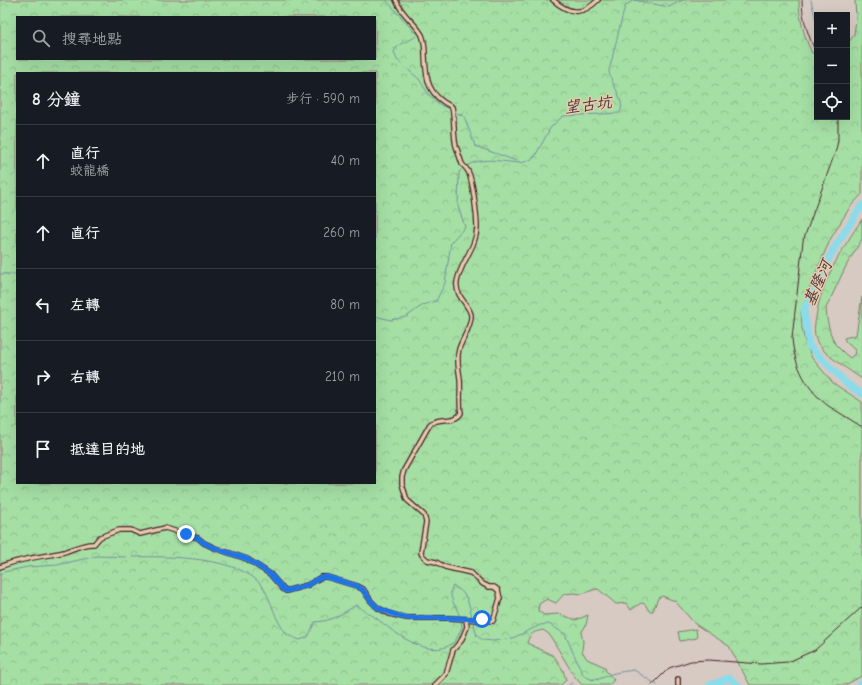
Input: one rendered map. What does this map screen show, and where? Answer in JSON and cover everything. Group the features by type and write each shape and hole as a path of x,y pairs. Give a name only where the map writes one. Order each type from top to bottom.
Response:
{"street":[{"path":"0,567 17,561 66,551 88,543 94,544 100,537 119,530 131,530 140,534 165,528 198,538 204,543 215,548 247,559 270,574 286,591 308,585 321,577 327,577 357,586 363,590 378,608 390,614 407,618 457,618 493,621 500,598 498,590 494,587 489,587 483,584 471,573 445,567 436,562 427,560 422,556 421,552 426,522 424,516 409,503 402,484 404,470 430,424 434,421 452,420 458,417 461,413 460,380 457,357 459,348 470,322 470,315 457,289 457,283 460,272 473,244 477,227 473,188 468,171 462,164 454,137 452,107 438,98 429,86 425,71 424,40 420,32 402,13 396,0"},
{"path":"552,0 566,9 582,12 590,8 598,0"},
{"path":"435,685 446,674 453,650 463,638 467,627 466,619"},
{"path":"678,679 678,685"}],"green space":[{"path":"0,0 799,0 802,27 812,53 814,53 814,120 850,120 850,40 854,35 856,18 855,0 862,0 862,194 850,207 831,238 812,281 801,312 805,342 812,358 833,383 862,402 862,676 845,685 750,685 729,646 695,624 675,601 662,596 658,598 653,611 649,611 645,604 641,603 631,610 626,603 616,604 598,589 582,594 564,594 556,603 547,599 539,604 538,611 544,615 559,614 576,620 588,615 586,625 581,633 583,641 582,651 587,659 605,667 606,671 614,680 609,685 582,685 575,677 549,634 543,630 532,634 527,643 554,656 563,670 566,680 561,685 0,685"},
{"path":"862,219 862,239 846,266 826,308 830,332 835,344 850,358 854,355 855,350 846,342 844,338 856,335 862,297 862,379 822,349 816,339 814,328 822,291 827,278"},
{"path":"696,629 697,638 680,641 678,632"}],"waterway":[{"name":"望古坑","path":"386,0 417,35 396,48 394,52 397,60 401,63"},
{"name":"望古坑","path":"457,113 464,116 475,146 522,163 534,158 551,127 563,116 620,113 620,98 609,71 625,6 634,0 669,7 683,0"},
{"path":"811,0 814,12"},
{"name":"望古坑","path":"406,68 419,79 429,95 442,106 450,109"},
{"path":"467,166 472,163 485,160 519,163"},
{"path":"376,316 391,320 406,317 423,305 436,301 445,283 451,242 465,227 458,206 459,172 461,170"},
{"name":"基隆河","path":"862,205 833,250 804,309 809,346 847,384 862,394"},
{"path":"0,274 16,274"},
{"path":"0,575 4,572 27,567 57,565 97,556 126,557"},
{"path":"132,557 164,557 202,560 238,569 252,577 263,587 282,628 289,636 300,640 308,637 315,622 332,619 356,605 402,637 423,647 433,649 444,648 453,643 462,627 461,620"},
{"path":"460,617 451,597 451,590 453,586 458,588 467,598 472,617"},
{"path":"473,621 477,636 483,640 493,641 513,638 540,625 549,624 565,634 583,675 594,680 614,673 634,670 657,685"},
{"name":"基隆河","path":"710,685 729,678 738,685"}],"railway":[{"path":"802,0 805,21 814,48"},
{"path":"838,120 838,140 836,150 803,241 792,338 793,348 799,367 808,385 822,401 862,427"},
{"path":"652,685 669,668 691,661 709,660 761,664 788,662 815,650 862,607"}],"route":[{"path":"186,534 198,538 204,543 215,548 247,559 270,574 286,591 291,591 308,585 321,577 327,577 357,586 368,594 371,601 378,608 390,614 407,618 482,619"}]}
